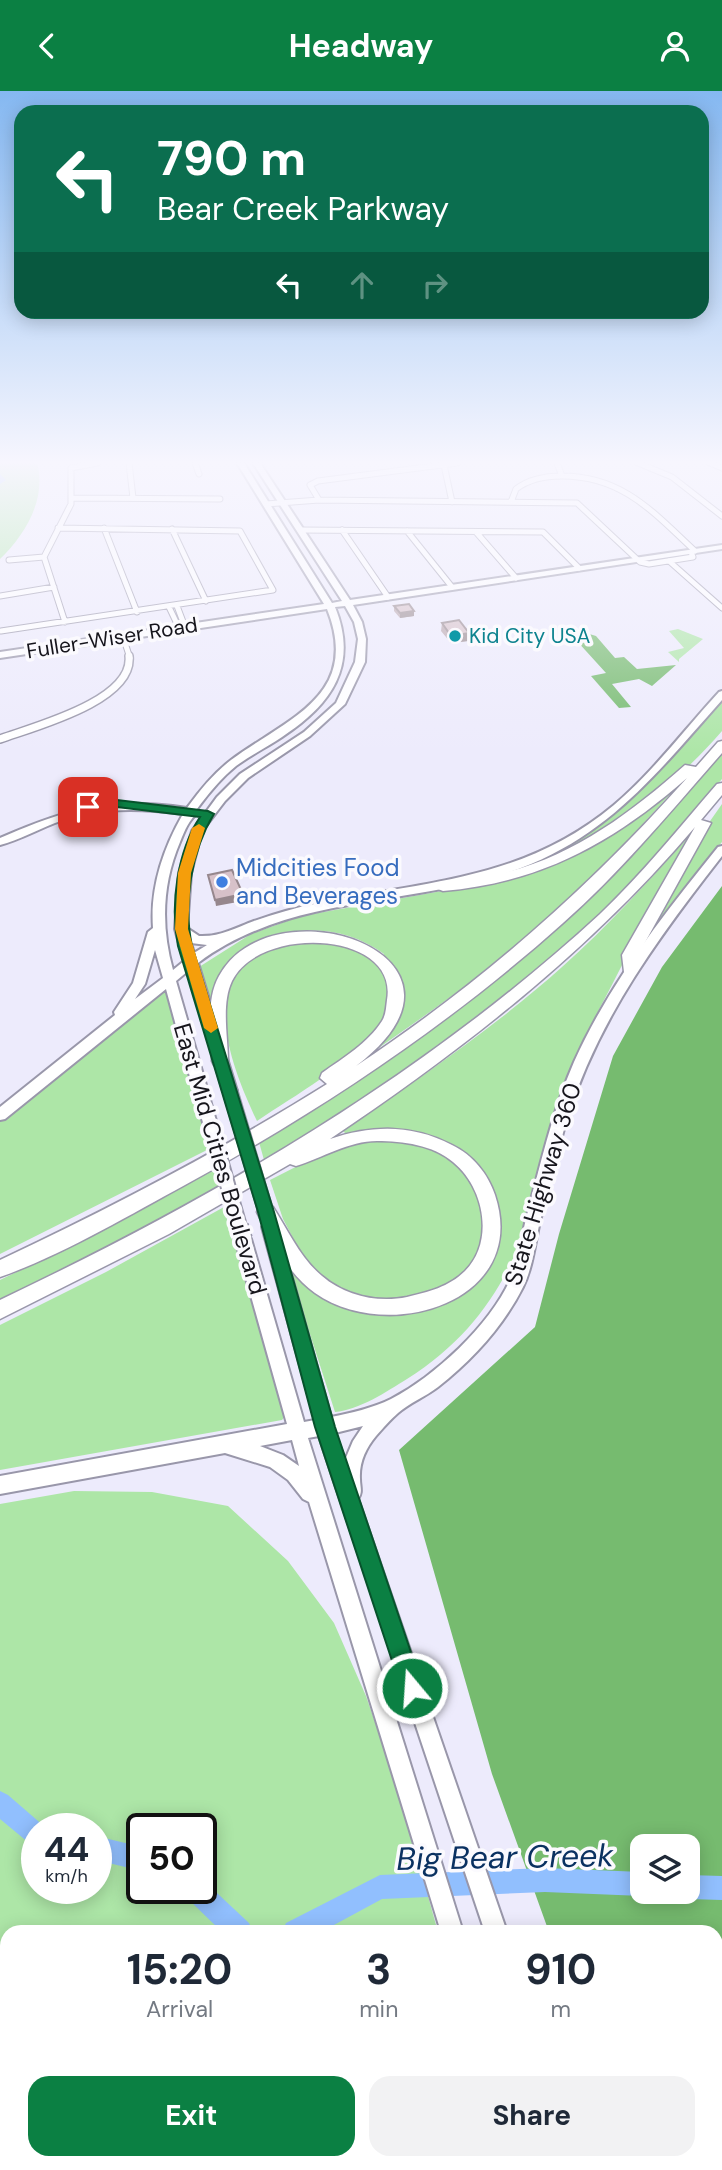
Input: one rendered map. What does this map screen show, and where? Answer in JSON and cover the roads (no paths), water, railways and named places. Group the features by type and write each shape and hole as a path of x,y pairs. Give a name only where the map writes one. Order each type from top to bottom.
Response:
{"highway":[{"path":"443,886 464,886 519,872 592,842 642,810 722,735"},
{"path":"0,1269 149,1195 263,1131 412,1035 526,948 616,865 722,745"},
{"path":"0,1310 149,1235 263,1171 425,1065 544,972 634,887 722,787"},
{"path":"629,968 630,955 681,860 722,798"},
{"path":"220,1062 220,1004 226,976 235,964 263,946 302,936 342,940 373,954 392,976 397,1001 385,1028 349,1062 263,1131"},
{"path":"263,1171 363,1136 397,1133 421,1137 462,1158 479,1176 489,1195 494,1216 493,1237 487,1255 475,1273 457,1289 436,1300 412,1307 366,1306 347,1301 314,1281 301,1266 266,1212"}],"main road":[{"name":"East Mid Cities Boulevard","path":"301,560 330,606 342,639 341,661 325,692 300,719 223,772 186,815 166,859 157,921 169,980 297,1431 450,1925"},
{"path":"0,842 57,817 77,812 114,811 205,818 244,776 307,734 340,704 360,662 362,639 358,622 348,603 320,560"},
{"name":"Fuller-Wiser Road","path":"0,655 637,560"},
{"path":"181,929 193,940 200,942 229,937 305,909 443,886 485,876 531,859 569,841 602,820 626,799 722,694"},
{"name":"East Mid Cities Boulevard","path":"205,818 194,841 185,873 181,929 266,1212 325,1427 494,1925"},
{"name":"State Highway 360","path":"0,1485 325,1427 397,1404 448,1368 490,1324 517,1283 568,1098 594,1033 629,968 722,849"},
{"path":"113,1023 139,984 157,921"},
{"path":"0,1115 113,1023 229,937"},
{"path":"368,1555 351,1484 351,1465 370,1427 397,1404"},
{"path":"226,1446 263,1454 291,1469 302,1481 322,1516"}],"street":[{"path":"45,560 65,622"},
{"path":"117,560 137,612"},
{"path":"187,560 206,601"},
{"path":"1,631 272,591 255,560"},
{"path":"363,560 388,597"},
{"path":"430,560 452,587"},
{"path":"500,560 516,578"},
{"path":"571,560 579,568"},
{"path":"637,560 649,564 675,560"},
{"path":"669,561 722,608"},
{"path":"0,596 54,587"},
{"path":"173,606 182,628"},
{"path":"709,611 722,608"},
{"path":"0,739 75,711 109,693 127,674 130,666 123,637"}],"waterway":[{"name":"Big Bear Creek","path":"0,1803 21,1821"},
{"name":"Big Bear Creek","path":"112,1852 126,1855"},
{"name":"Big Bear Creek","path":"308,1925 380,1887 545,1880 630,1884"},
{"name":"Big Bear Creek","path":"700,1887 722,1888"},
{"name":"Big Bear Creek","path":"211,1904 233,1925"}],"place":[{"name":"Kid City USA","path":"455,636"},
{"name":"Midcities Food and Beverages","path":"222,882"}]}
